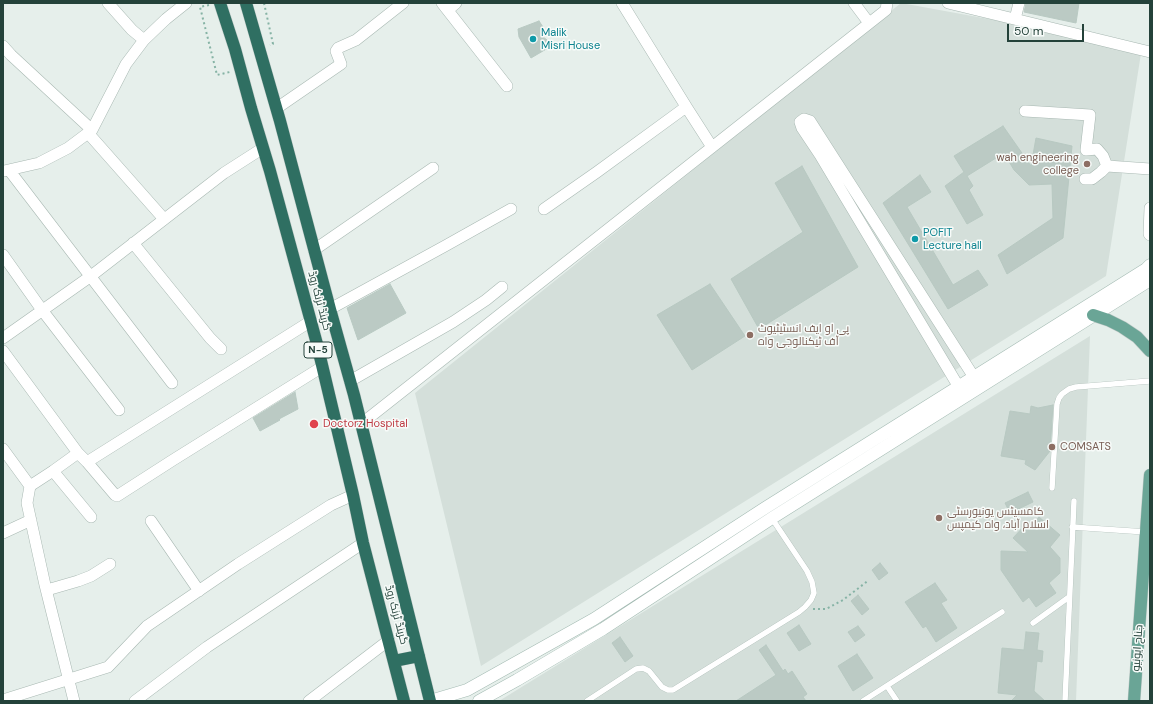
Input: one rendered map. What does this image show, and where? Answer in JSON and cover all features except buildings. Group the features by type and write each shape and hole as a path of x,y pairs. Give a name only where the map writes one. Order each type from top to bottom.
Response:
{"highway":[{"name":"گرینڈ ٹرنک روڈ","path":"220,3 263,148 311,322 363,543 404,701"},
{"name":"گرینڈ ٹرنک روڈ","path":"246,3 277,108 350,381 430,701"},
{"path":"394,661 419,656"}],"main road":[{"path":"1090,310 1122,326 1137,337 1150,351"},
{"name":"جناح ایونیو","path":"1134,701 1150,476"}],"street":[{"path":"108,3 132,30 144,40"},
{"path":"172,382 91,276 6,171 39,164 68,148 90,132 126,64 144,40 166,19 186,3"},
{"path":"277,108 341,64 336,51 338,48 356,40 403,3"},
{"path":"622,3 686,107 712,146"},
{"path":"854,3 868,23"},
{"path":"361,424 886,10 887,3"},
{"path":"948,3 965,5 1015,19 1150,52"},
{"path":"1015,19 1019,3"},
{"path":"449,5 507,86"},
{"path":"3,46 90,132 164,219"},
{"path":"544,209 686,107"},
{"path":"1025,111 1090,115 1086,150 1096,149 1103,156 1107,166"},
{"path":"961,392 856,214 802,128 800,122 804,119 810,121 977,382"},
{"path":"3,338 91,276 224,173 263,148"},
{"path":"1085,179 1092,179 1107,166 1150,169"},
{"path":"314,250 433,168"},
{"path":"1150,208 1150,235"},
{"path":"330,309 511,209"},
{"path":"133,243 210,338 221,349"},
{"path":"3,255 42,310 119,410"},
{"path":"430,701 467,690 594,619 769,513 977,382 1090,310 1150,265"},
{"path":"1090,310 1150,280"},
{"path":"350,381 453,322 486,300 502,287"},
{"path":"87,462 311,322"},
{"path":"3,351 78,453 114,495 117,496 322,367"},
{"path":"3,449 30,486 27,503 74,701"},
{"path":"30,486 78,453"},
{"path":"53,471 91,517"},
{"path":"3,700 108,667 147,626 238,564 331,506 353,496"},
{"path":"479,701 518,680 603,629 769,513"},
{"path":"3,533 31,520"},
{"path":"150,521 199,591"},
{"path":"135,701 207,647 363,543"},
{"path":"47,590 91,576 110,564"},
{"path":"309,701 389,640"}],"lane":[{"path":"1052,488 1058,404 1059,398 1062,394 1068,389 1076,387 1150,381"},
{"path":"1065,701 1074,501"},
{"path":"587,701 636,669 643,668 648,671 662,687 668,690 673,690 800,612 812,600 814,593 812,582 807,571 769,513"},
{"path":"1072,527 1146,532"},
{"path":"1033,623 1069,597"},
{"path":"862,701 1002,612"},
{"path":"887,686 897,701"}],"path":[{"path":"264,3 271,34"},
{"path":"200,7 217,75 240,69"},
{"path":"805,607 818,610 826,609 843,600 869,580"}],"shaded area":[{"name":"پی او ایف انسٹیٹیوٹ آف ٹیکنالوجی واہ","path":"901,3 1142,47 1106,276 481,666 415,393"},
{"name":"کامسیٹس یونیورسٹی اسلام آباد، واہ کیمپس","path":"1090,336 1076,701 499,701"}],"place":[{"name":"Malik Misri House","path":"533,39"},
{"name":"wah engineering college","path":"1087,164"},
{"name":"POFIT Lecture hall","path":"915,239"},
{"name":"پی او ایف انسٹیٹیوٹ آف ٹیکنالوجی واہ","path":"750,335"},
{"name":"Doctorz Hospital","path":"314,424"},
{"name":"COMSATS","path":"1052,447"},
{"name":"کامسیٹس یونیورسٹی اسلام آباد، واہ کیمپس","path":"939,518"}]}
